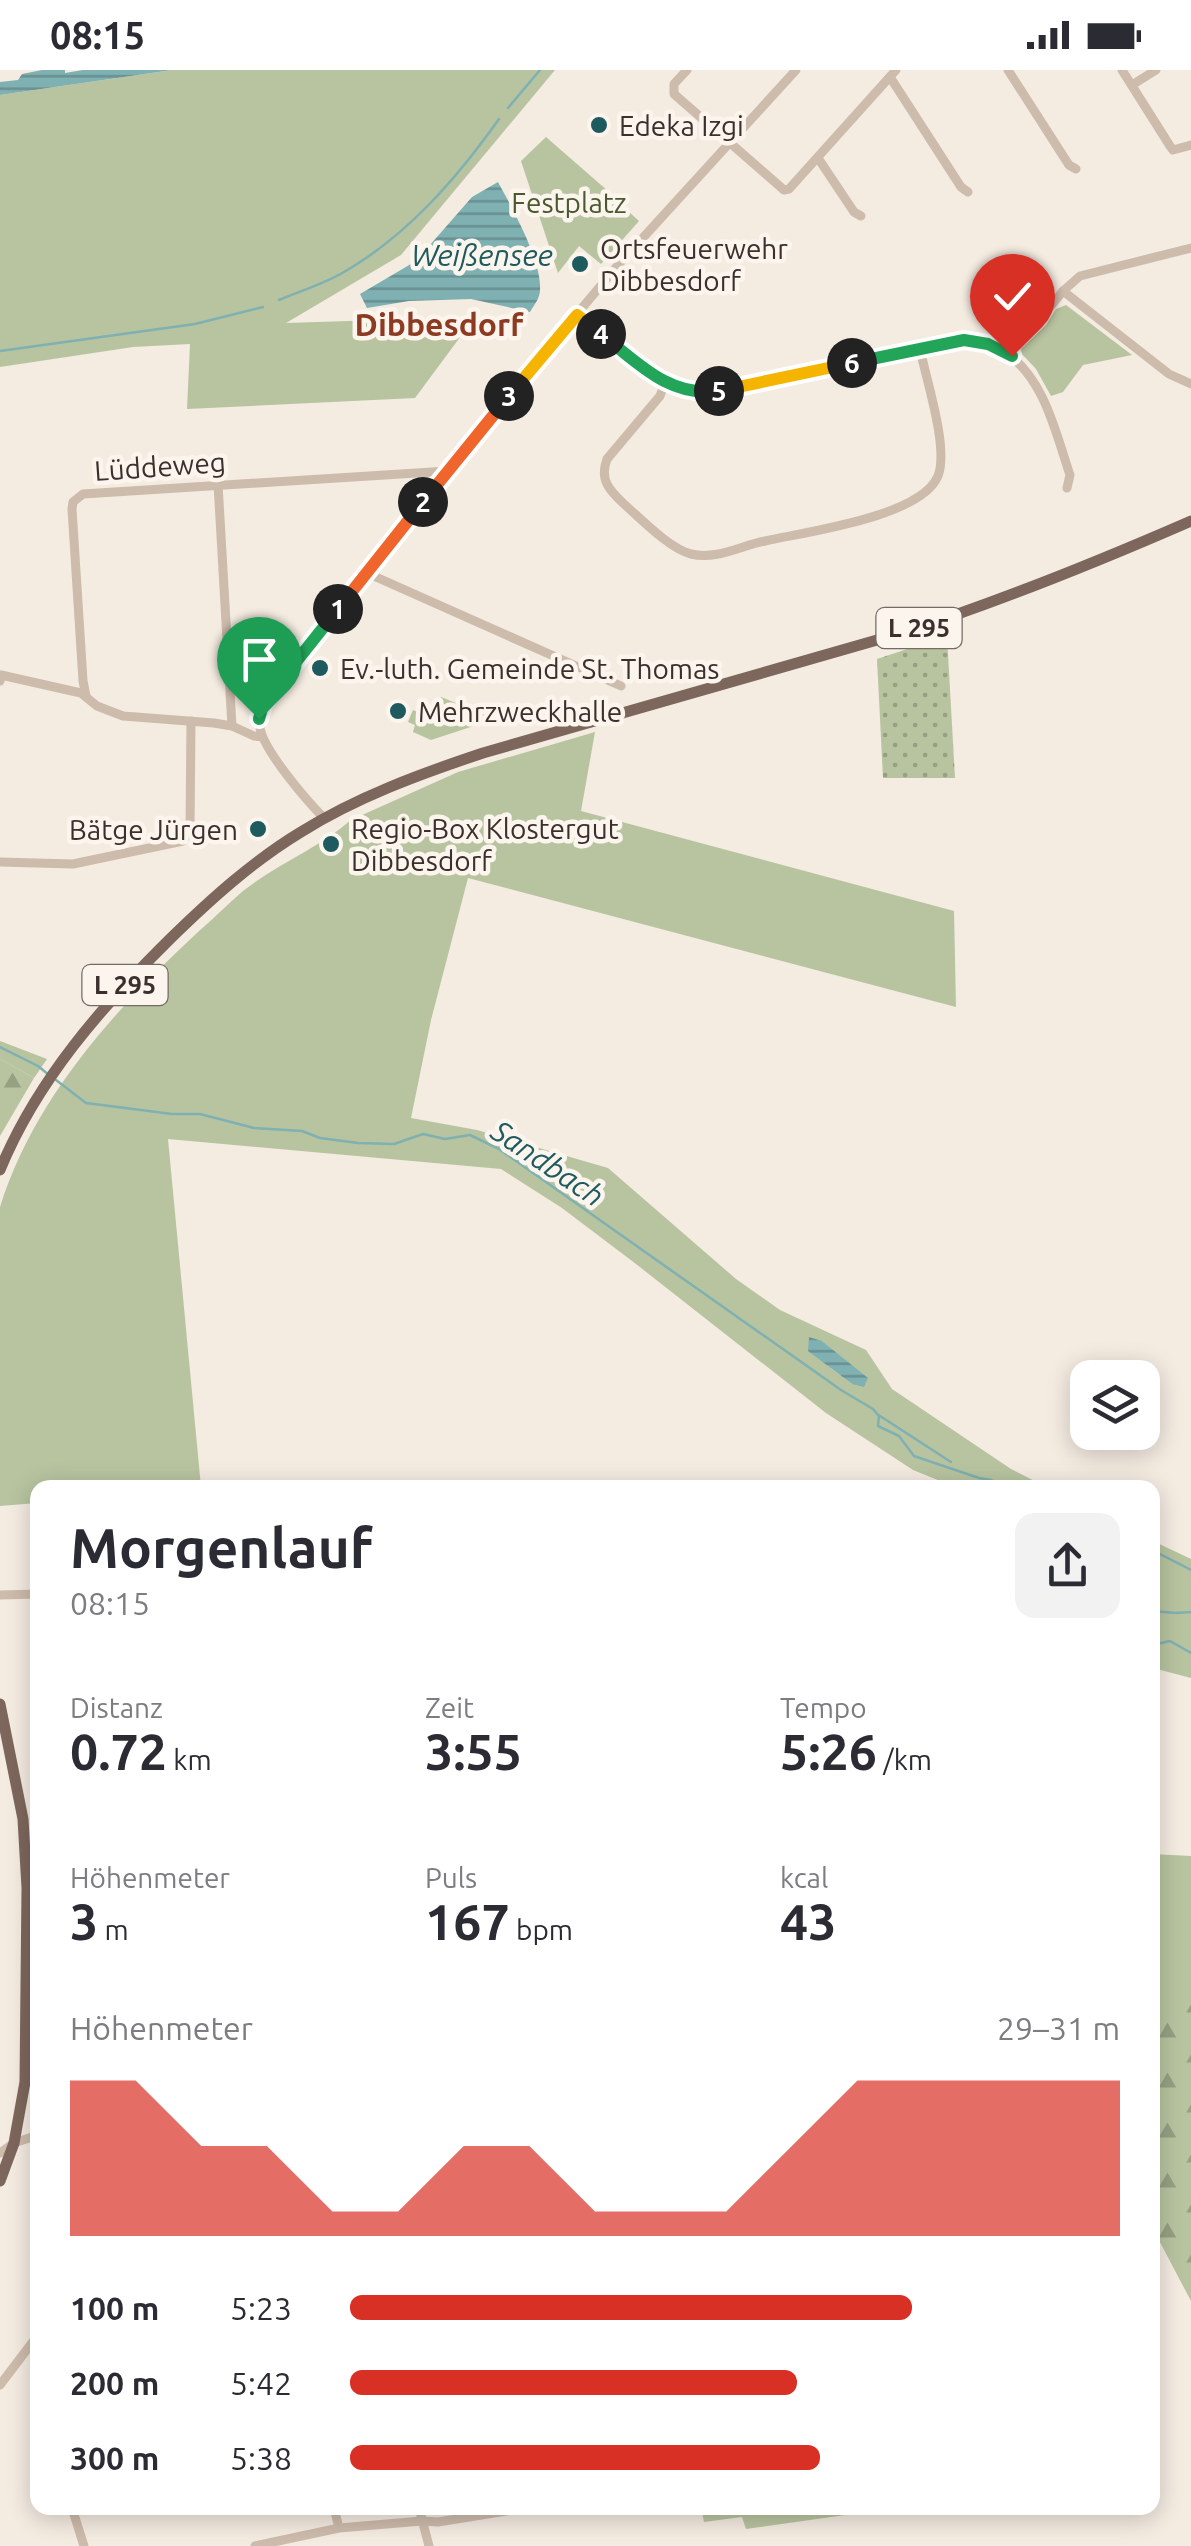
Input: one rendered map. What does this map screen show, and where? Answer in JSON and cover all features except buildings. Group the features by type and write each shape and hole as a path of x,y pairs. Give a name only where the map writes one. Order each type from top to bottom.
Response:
{"main road":[{"name":"L 295","path":"0,1170 44,1086 137,972 238,876 324,818 420,775 483,753 962,614 1191,521"},
{"path":"0,1705 23,1819 27,1869 25,2082 14,2143 0,2181"}],"street":[{"path":"687,70 674,84 674,94 784,190 893,74 968,192"},
{"path":"324,818 262,737 259,719 266,700 616,268 796,70"},
{"path":"1008,70 1076,170"},
{"path":"1122,70 1173,150 1191,145"},
{"path":"1132,85 1156,70"},
{"path":"818,158 854,212 861,216"},
{"path":"1004,351 1030,332 1080,276 1191,248"},
{"path":"1063,291 1169,374 1191,384"},
{"path":"577,315 666,384 697,392 722,391 964,340 988,344 1004,351 1036,382 1070,475 1068,488"},
{"path":"666,384 607,459 605,482 609,490 683,551 710,556 763,541 831,529 901,506 927,492 938,475 941,456 920,349"},
{"name":"Lüddeweg","path":"86,696 72,509 73,502 82,494 448,471"},
{"path":"218,484 232,726"},
{"path":"368,573 621,686"},
{"path":"1,678 74,691 123,716 232,726 262,737"},
{"path":"0,862 73,864 183,841 190,831 191,722"},
{"path":"0,1595 30,1594"},
{"path":"0,2153 30,2138"},
{"path":"0,2385 30,2346"},
{"path":"74,2515 84,2546"},
{"path":"336,2515 339,2528"},
{"path":"421,2515 429,2546"},
{"path":"255,2546 339,2528 438,2522 482,2515"}],"green space":[{"path":"172,70 555,70 401,255 286,323 475,317 415,398 187,409 190,344 133,347 0,367 0,95"},
{"name":"Festplatz","path":"546,137 616,198 604,215 616,200 639,221 601,264 579,246 558,273 521,161"},
{"path":"1066,305 1132,355 1083,365 1063,392 1051,396 1021,349 1046,325 1056,309"},
{"path":"947,636 955,778 883,778 877,659"},
{"path":"441,697 495,719 431,740 413,732 415,725 408,722 413,710 431,718"},
{"path":"595,732 581,811 954,911 956,1007 468,878 431,1020 411,1118 477,1130 608,1168 736,1279 780,1310 866,1350 892,1389 1032,1480 938,1480 913,1470 826,1413 562,1208 501,1169 168,1139 200,1480 30,1480 30,1504 0,1506 0,1207 34,1129 81,1057 167,961 243,891 351,820 458,772","holes":["822,1341 867,1379 852,1384 828,1366"]},
{"path":"0,1041 47,1059 34,1078 0,1059"},
{"path":"0,1059 34,1078 0,1136"},
{"path":"1160,1544 1191,1559 1191,1678 1160,1670"},
{"path":"1160,1854 1191,1856 1191,1985 1160,2002"},
{"path":"1191,1983 1191,2301 1160,2242 1160,2001"},
{"path":"702,2515 845,2515 746,2529 742,2517 704,2522"}],"water":[{"path":"42,70 172,70 0,95 0,82 18,80 22,74"},
{"name":"Weißensee","path":"498,182 536,265 540,293 530,312 471,299 409,301 367,308 360,294 416,261 472,197"},
{"path":"809,1337 822,1341 868,1378 864,1387 852,1384 808,1351"}],"waterway":[{"path":"508,108 540,70"},
{"path":"279,300 336,276 389,241 448,184 499,119"},
{"path":"0,351 195,324 263,307"},
{"name":"Sandbach","path":"0,1047 49,1075"},
{"name":"Sandbach","path":"56,1080 86,1103 200,1114 254,1128 302,1131 320,1138 394,1144 423,1134 445,1139 470,1135 499,1149 873,1409 879,1416 878,1426 899,1436 914,1456 991,1480"},
{"path":"877,1414 951,1462"},
{"name":"Sandbach","path":"1160,1554 1191,1570"},
{"name":"Sandbach","path":"1160,1612 1191,1612"},
{"name":"Sandbach","path":"1160,1643 1170,1641 1191,1653"}],"place":[{"name":"Edeka Izgi","path":"599,125"},
{"name":"Ortsfeuerwehr Dibbesdorf","path":"580,264"},
{"name":"Ev.-luth. Gemeinde St. Thomas","path":"320,668"},
{"name":"Mehrzweckhalle","path":"398,711"},
{"name":"Bätge Jürgen","path":"258,829"},
{"name":"Regio-Box Klostergut Dibbesdorf","path":"331,844"}],"district":[{"name":"Dibbesdorf","path":"439,324"}],"route":[{"path":"259,719 266,700 292,666 577,315 666,384 697,392 722,391 954,341 988,344 1012,356"}]}
